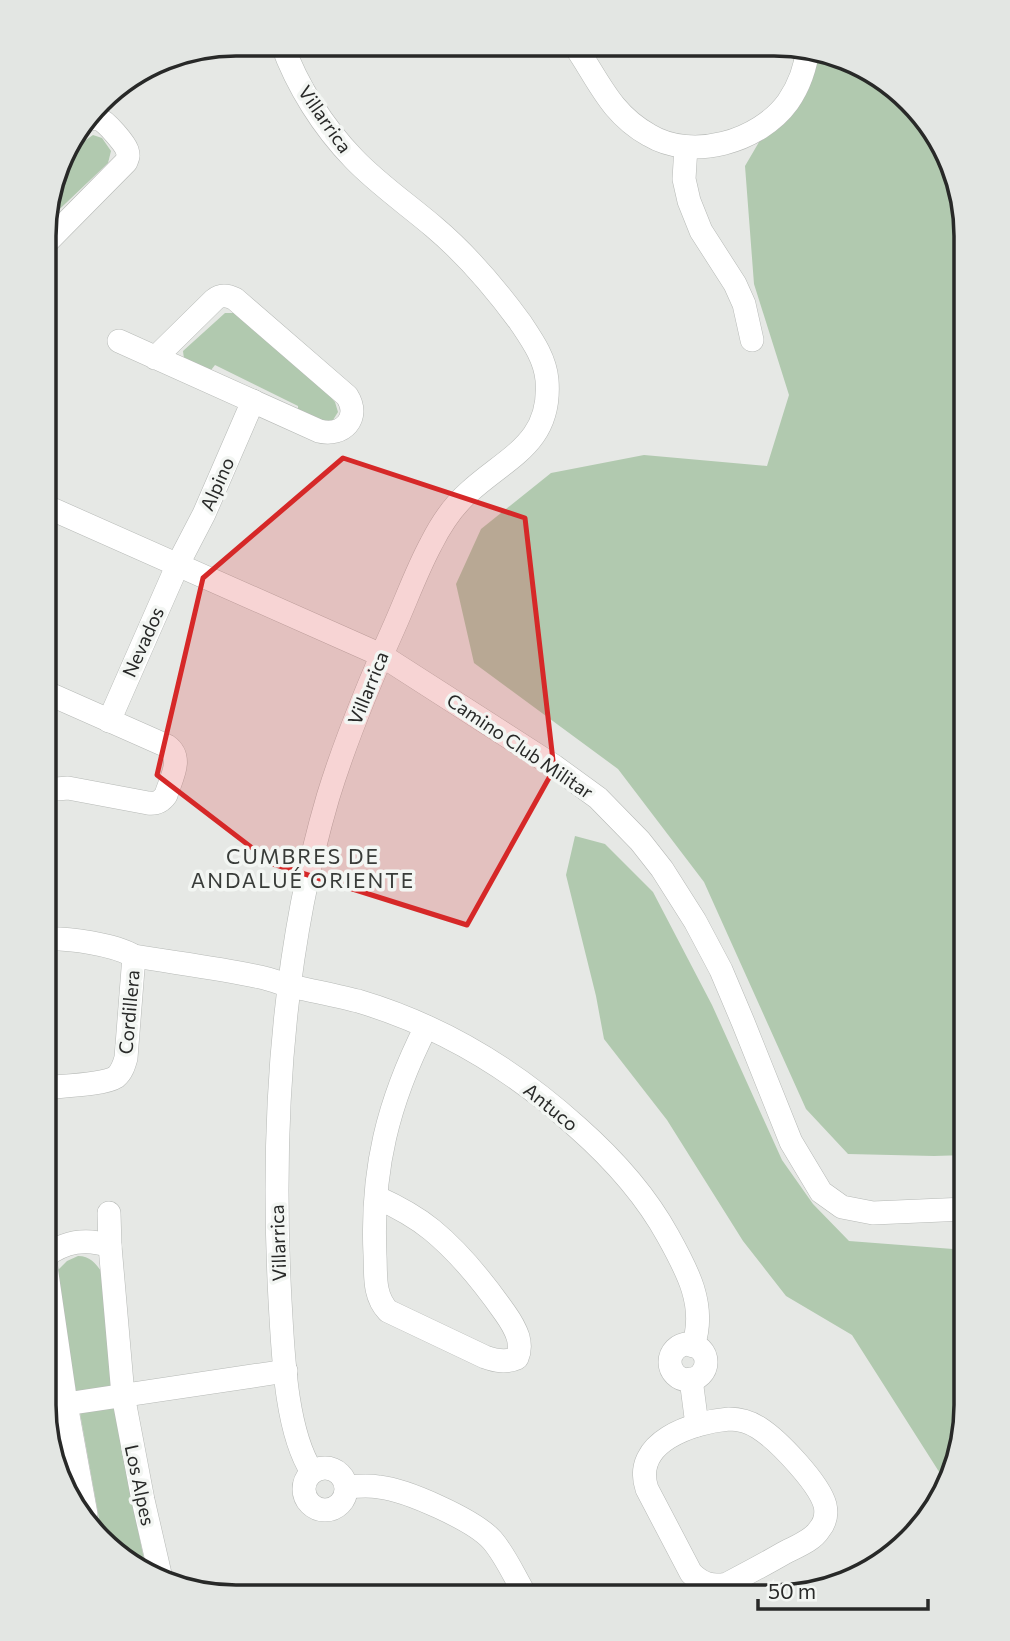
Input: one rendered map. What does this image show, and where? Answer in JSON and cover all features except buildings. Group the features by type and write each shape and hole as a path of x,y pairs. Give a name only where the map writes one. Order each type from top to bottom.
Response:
{"street":[{"name":"Villarrica","path":"286,56 304,91 329,130 358,163 438,230 510,308 534,343 545,369 547,396 541,422 522,451 476,486 451,511 429,547 361,701 322,820 305,891 290,985 280,1081 276,1175 278,1259 290,1405 296,1437 312,1472 304,1490 305,1496 314,1507 327,1510 339,1505 346,1494 346,1487"},
{"path":"581,56 617,111 650,136 687,147 707,146 735,139 776,115 795,90 805,59"},
{"path":"56,232 128,159 125,146 99,119"},
{"path":"687,147 684,179 689,201 701,231 735,284 744,304 752,341"},
{"path":"119,341 155,358 325,432 340,431 350,420 352,413 347,396 235,299 226,295 217,298 155,358"},
{"name":"Alpino","path":"178,564 204,514 253,401"},
{"name":"Camino Club Militar","path":"56,511 381,655 554,766 598,798 640,841 662,869 695,921 721,970 791,1142 821,1192 842,1207 873,1213 954,1210"},
{"name":"Nevados","path":"109,720 178,564"},
{"path":"56,697 167,746 174,752 177,762 163,799 157,803 68,788 56,789"},
{"name":"Cordillera","path":"56,940 117,948 134,956 257,976 290,985"},
{"name":"Cordillera","path":"56,1087 110,1080 124,1066 134,956"},
{"name":"Antuco","path":"290,985 359,1002 460,1043 524,1084 558,1110 589,1138 633,1185 661,1224 693,1288 698,1305 698,1330 693,1346 678,1348 670,1361 670,1367 676,1376 691,1379 697,1424"},
{"path":"376,1196 433,1231 472,1270 514,1326 520,1344 517,1358 507,1362 485,1357 388,1311 378,1297 374,1247 376,1196 380,1155 388,1120 407,1066 426,1027"},
{"name":"Los Alpes","path":"109,1213 123,1395 158,1567"},
{"path":"56,1249 75,1242 99,1242 110,1246"},
{"path":"56,1336 84,1500"},
{"path":"66,1404 286,1371"},
{"path":"707,1585 691,1573 648,1489 645,1467 648,1458 666,1439 697,1424 729,1419 761,1428 778,1443 806,1474 822,1497 826,1511 822,1527 810,1539 722,1585"},
{"path":"312,1472 331,1469 342,1476 346,1487 381,1487 398,1491 477,1527 494,1542 519,1585"}],"highlighted area":[{"path":"343,458 525,518 554,769 467,925 273,864 157,775 203,578"}],"green space":[{"path":"793,58 821,62 843,70 884,93 917,126 930,146 951,201 954,224 954,1155 848,1154 806,1109 704,882 618,769 474,663 456,584 481,529 551,473 644,455 767,466 789,395 754,284 745,166 796,79"},
{"path":"93,135 102,138 111,151 108,163 58,210 62,189 82,142"},
{"path":"225,313 234,313 330,396 338,412 333,420 323,423 298,415 298,406 215,365 208,374 184,359 183,351"},
{"path":"575,836 605,844 653,892 712,1005 782,1160 813,1204 849,1241 954,1249 954,1417 951,1440 940,1474 852,1335 786,1296 743,1241 667,1120 604,1039 566,875"},
{"path":"82,1256 101,1271 122,1452 144,1560 126,1548 100,1522 56,1280 56,1272 67,1261"}],"district":[{"name":"CUMBRES DE ANDALUÉ ORIENTE","path":"303,869"}]}
